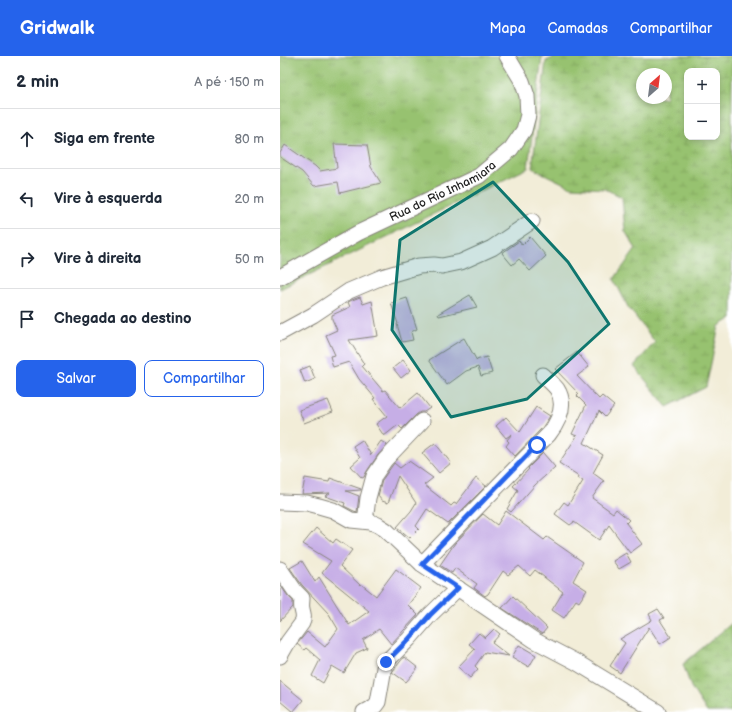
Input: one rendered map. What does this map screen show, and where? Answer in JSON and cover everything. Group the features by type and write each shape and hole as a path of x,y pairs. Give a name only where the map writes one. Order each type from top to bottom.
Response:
{"street":[{"name":"Rua do Rio Inhamiara","path":"280,278 358,233 479,176 511,149 524,130 528,115 527,96 522,81 507,56"},
{"path":"280,333 313,315 349,291 382,277 419,266 442,266 461,262 492,248 532,221"},
{"path":"422,564 549,434 555,426 562,410 561,399 557,390 543,375"},
{"path":"365,521 368,498 374,476 385,460 422,420"},
{"path":"280,502 307,503 319,506 333,510 351,520 371,522 386,530 422,564 534,640 618,686 658,712"},
{"path":"280,569 295,591 302,598 304,616 302,623 280,656"},
{"path":"364,712 375,706 378,702 386,662 430,615 458,588"}],"highlighted area":[{"path":"493,182 568,262 609,324 527,399 451,417 392,330 400,240"}],"green space":[{"path":"280,56 545,56 542,57 528,168 280,289"},
{"path":"557,56 732,56 732,318 719,326 706,387 667,407 634,366 655,342 628,307 614,279 636,249 625,231 622,197 605,189 571,187 532,168 546,61"},
{"path":"732,623 732,712 707,712 691,687 683,664"}],"building":[{"path":"334,144 367,145 371,167 381,183 340,193 338,182 314,186 302,172 280,157 280,153 285,145 320,171 337,168"},
{"path":"530,237 546,256 530,271 519,259 512,265 502,253 519,241 522,245"},
{"path":"470,295 477,307 439,316 438,314"},
{"path":"360,297 363,304 372,301 378,336 349,340 364,364 362,366 383,391 385,390 400,408 418,393 430,408 416,415 402,429 398,425 384,436 376,424 387,416 373,399 375,398 359,379 349,362 333,367 330,356 335,355 326,335 337,330 332,319 332,315 350,307 348,302"},
{"path":"407,298 417,329 411,332 413,340 402,342 391,303"},
{"path":"464,338 476,360 487,357 492,373 481,376 478,367 466,371 447,385 429,360"},
{"path":"577,352 589,367 577,376 599,399 602,396 614,406 605,417 599,411 584,443 603,455 593,473 604,481 592,498 613,513 616,509 629,520 626,523 642,544 630,553 609,525 599,540 574,522 570,525 555,514 564,502 568,505 583,481 578,478 579,476 559,463 577,436 572,434 586,405 577,396 579,394 555,369"},
{"path":"403,360 411,370 401,378 393,368"},
{"path":"310,366 315,379 305,383 300,370"},
{"path":"328,400 333,412 304,423 299,410"},
{"path":"536,407 550,416 542,428 515,456 506,446 509,442 507,440 512,434 506,438 496,426 506,417 520,432"},
{"path":"362,440 371,455 381,441 387,445 362,478 351,466 360,458 353,446"},
{"path":"435,443 451,463 439,473 422,453"},
{"path":"543,453 555,467 535,485 511,512 507,509 518,490 513,486"},
{"path":"409,461 433,478 424,485 451,506 454,503 456,504 476,478 486,486 448,524 427,509 416,526 419,529 410,538 397,527 416,503 398,476 388,503 382,501 378,496 382,480 394,463 400,468"},
{"path":"305,478 329,482 330,478 361,489 346,491 359,496 357,512 344,506 345,503 325,496 330,493 302,494"},
{"path":"506,511 544,540 547,537 583,562 573,581 587,590 579,602 576,600 564,618 552,610 563,592 535,570 530,576 519,566 508,575 503,571 488,594 485,596 474,588 477,584 455,568 452,573 440,565 455,543 483,514 497,525"},
{"path":"316,528 333,543 336,539 352,550 340,566 360,585 361,584 376,596 396,569 421,588 408,605 418,615 391,644 379,629 363,640 367,648 356,653 344,673 332,666 323,683 312,676 320,660 306,648 304,650 297,644 307,632 325,647 338,629 329,614 302,585 290,568 302,561 315,582 319,577 349,625 369,611 322,573 331,561 303,544"},
{"path":"626,553 631,562 619,569 613,561"},
{"path":"280,585 293,601 293,607 280,621"},
{"path":"513,596 547,628 542,634 502,608"},
{"path":"658,609 664,618 660,620 671,637 660,644 649,627 620,673 610,666 625,643 620,639 652,620 649,614"},
{"path":"494,629 500,634 492,643 509,656 485,652 475,666 478,669 470,678 458,667 475,649 469,644 479,633 485,638"},
{"path":"519,645 536,655 529,667 512,657"},
{"path":"404,657 418,668 406,682 392,672"},
{"path":"280,681 303,700 293,712 280,701"}],"route":[{"path":"386,662 430,615 458,588 422,564 537,445"}]}
